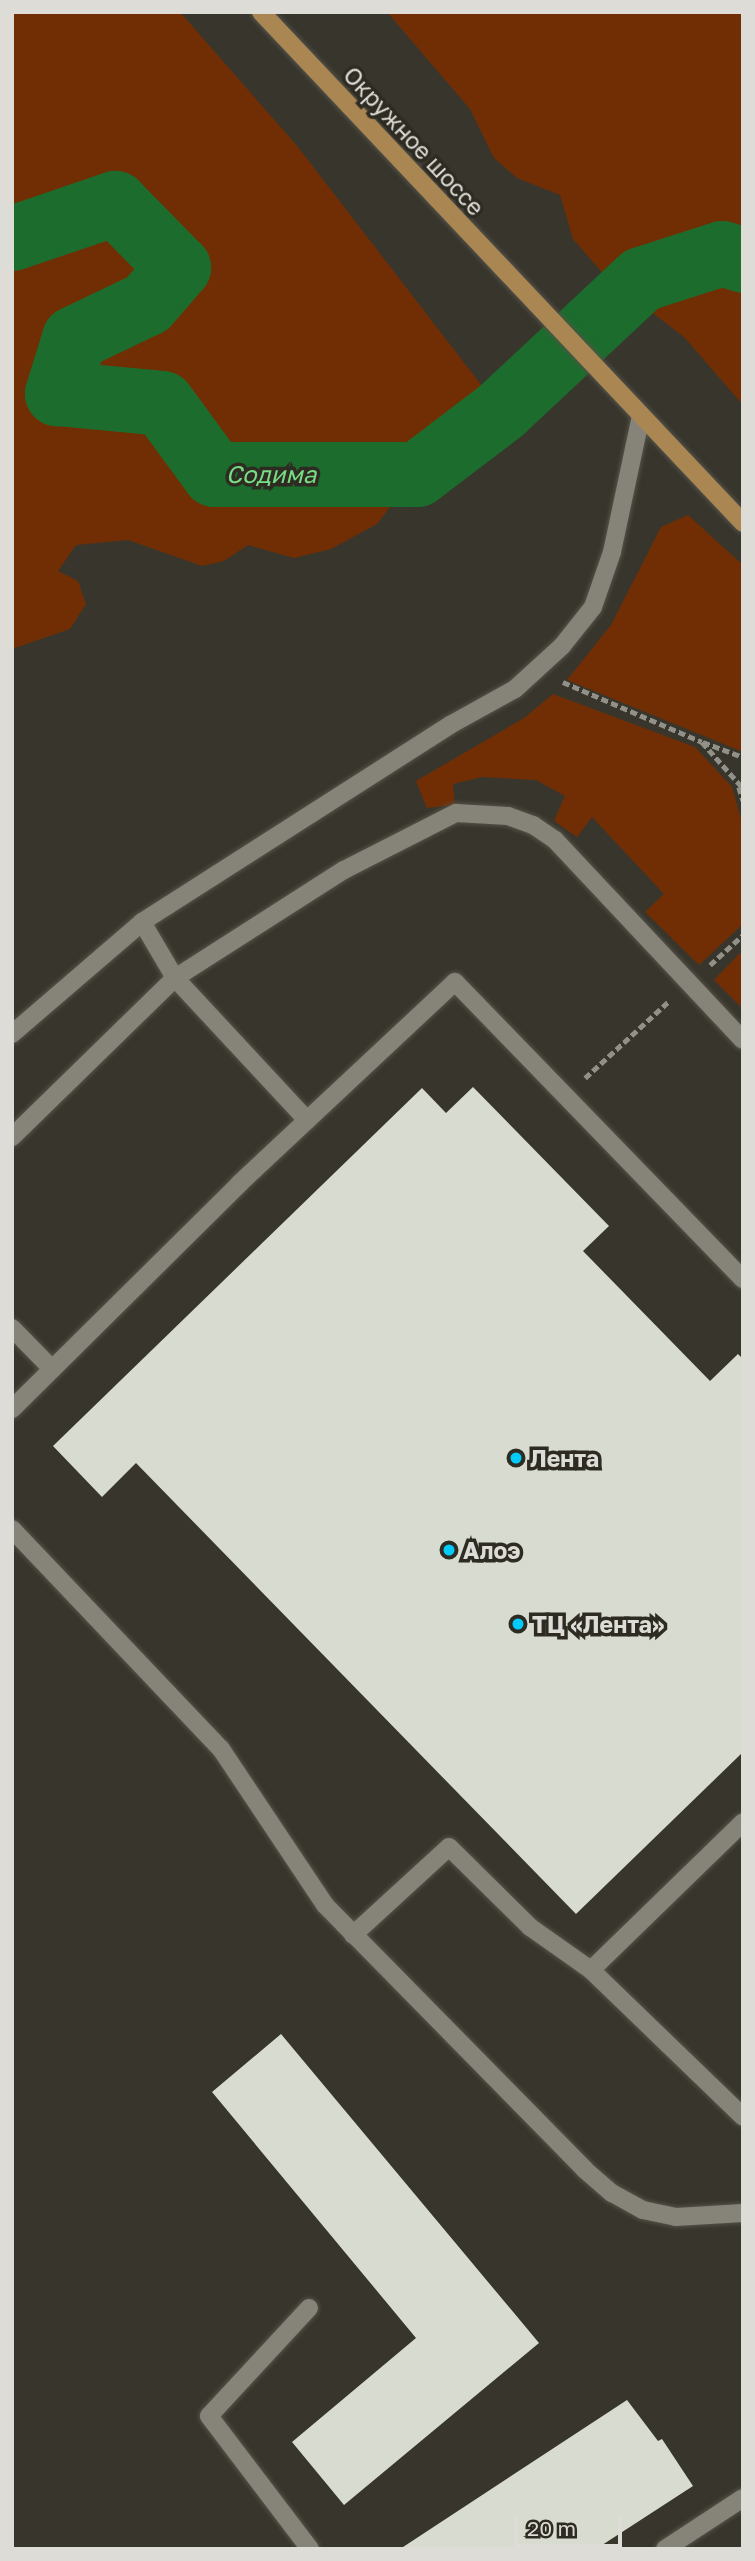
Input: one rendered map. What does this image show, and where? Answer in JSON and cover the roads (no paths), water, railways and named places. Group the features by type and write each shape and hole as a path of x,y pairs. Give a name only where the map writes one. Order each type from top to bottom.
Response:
{"main road":[{"name":"Окружное шоссе","path":"261,12 532,304 641,416"},
{"path":"641,416 743,523"}],"lane":[{"path":"12,1034 142,922 439,732 515,689 536,671 593,607 612,552 641,416"},
{"path":"12,1137 175,978 344,870 434,822 481,811 533,825 555,840 743,1040"},
{"path":"142,922 175,978 307,1120"},
{"path":"12,1409 307,1120 454,982 743,1279"},
{"path":"12,1328 51,1368"},
{"path":"12,1529 221,1749 325,1905 353,1936 612,2193 643,2210 676,2217 743,2213"},
{"path":"591,1970 743,1822"},
{"path":"353,1936 449,1847 530,1927 591,1970 743,2116"},
{"path":"309,2308 209,2416 310,2549"},
{"path":"666,2549 743,2498"}],"waterway":[{"name":"Содима","path":"12,238 115,203 178,267 147,303 74,338 57,393 162,403 214,474 417,474 501,410 641,279 722,253 743,260"}],"place":[{"name":"Лента","path":"516,1458"},
{"name":"Алоэ","path":"449,1550"},
{"name":"ТЦ «Лента»","path":"518,1624"}]}
